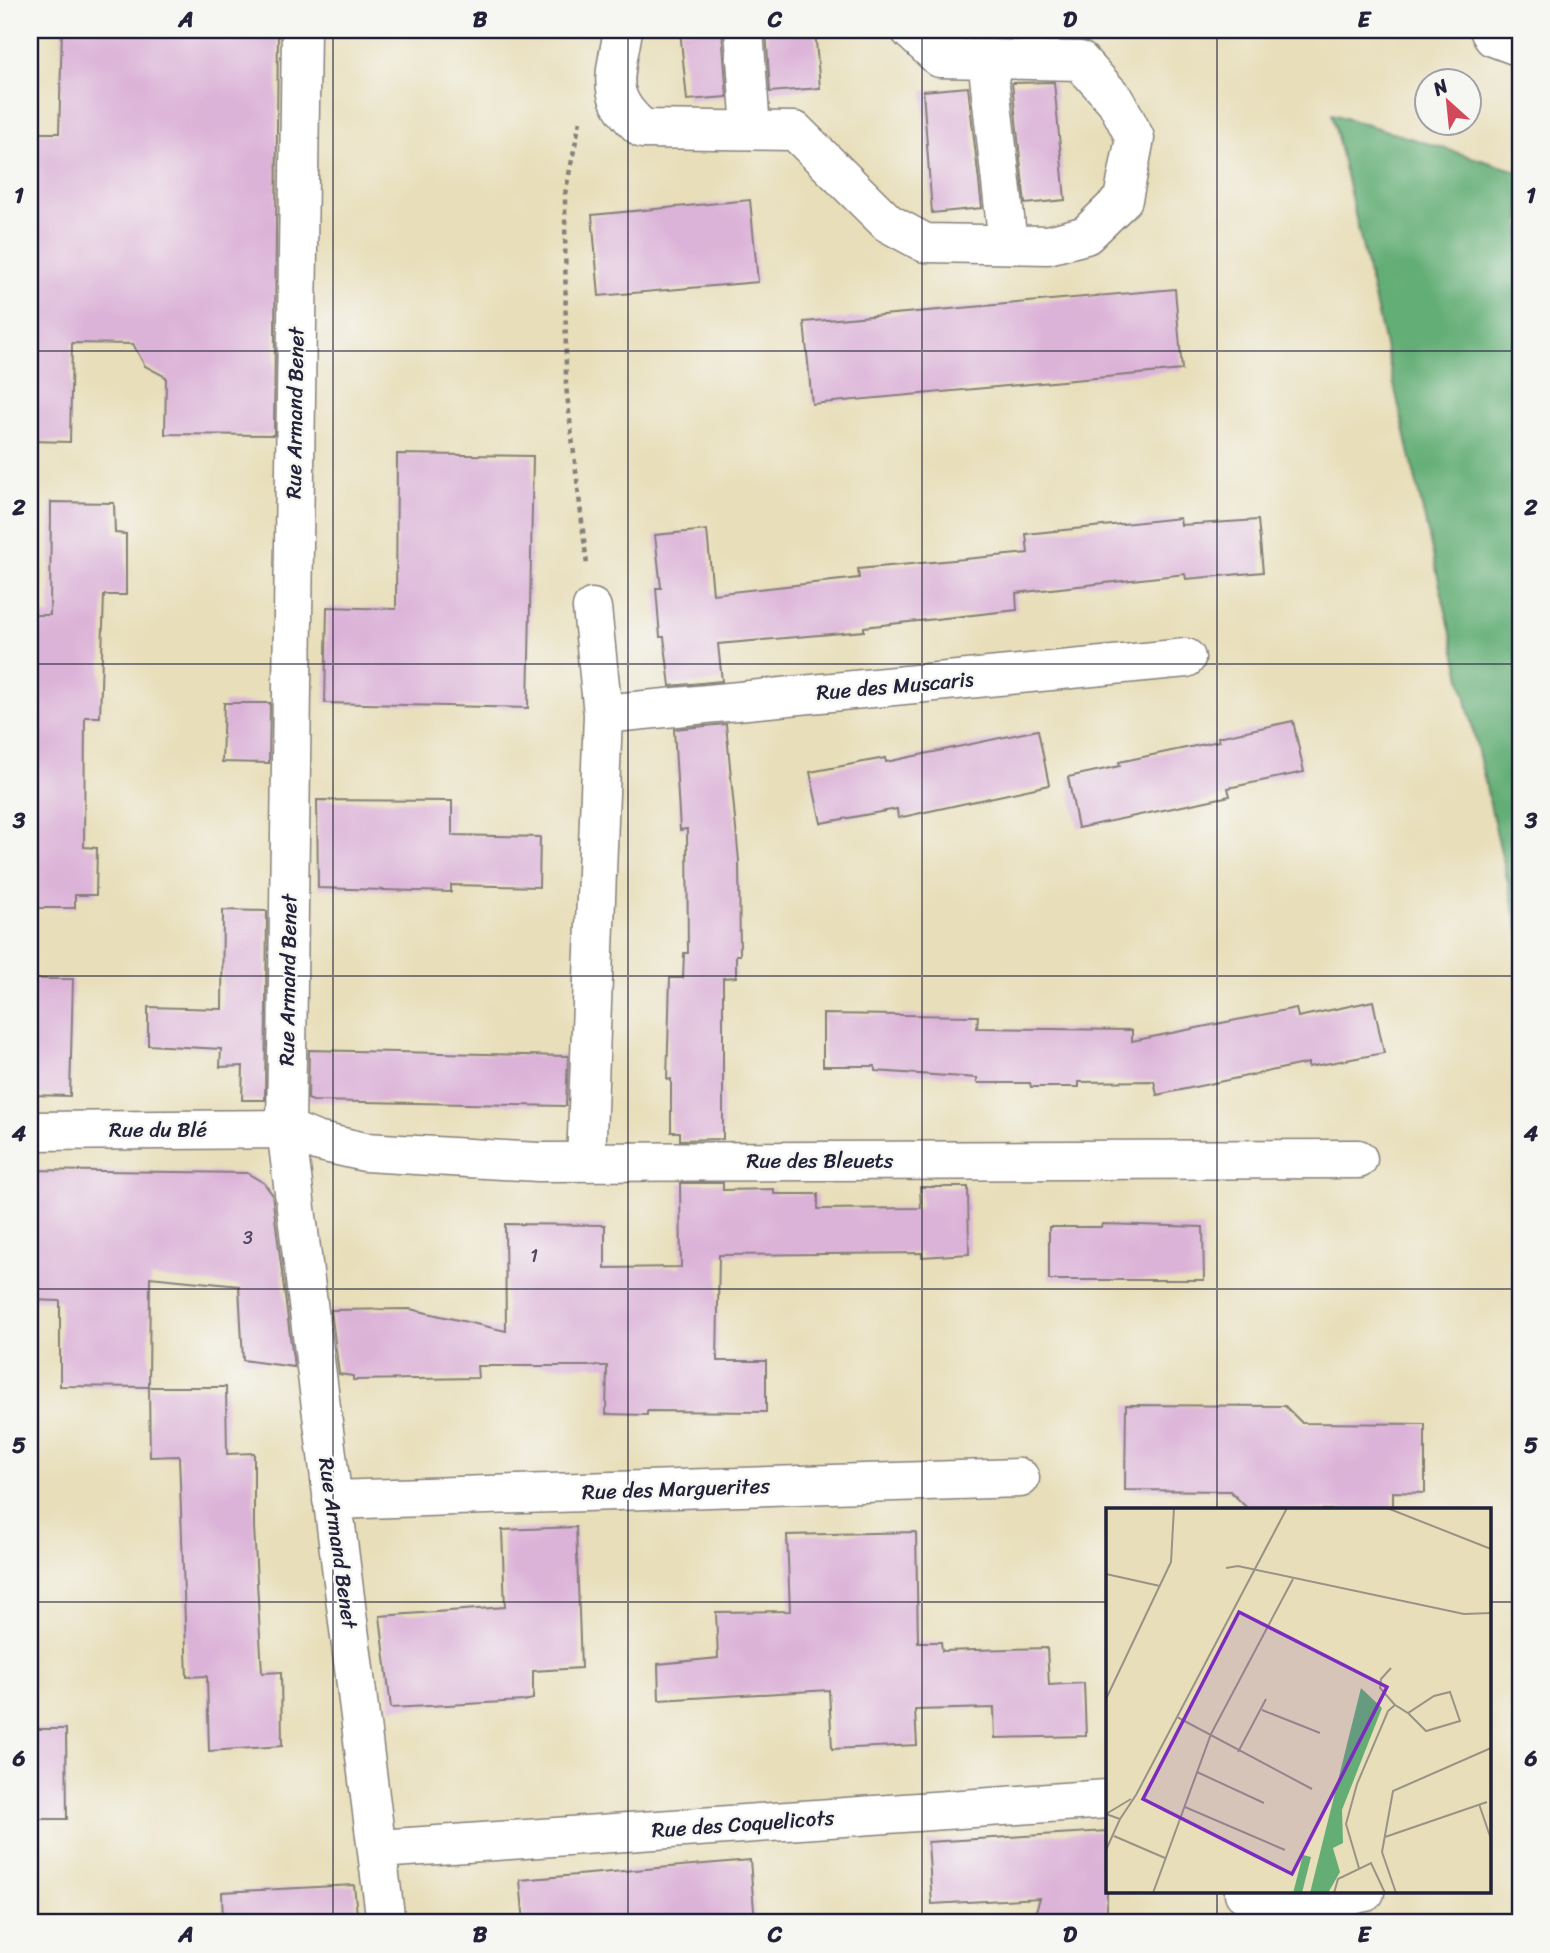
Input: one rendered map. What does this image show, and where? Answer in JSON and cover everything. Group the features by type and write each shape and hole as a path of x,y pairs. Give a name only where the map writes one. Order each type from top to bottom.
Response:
{"street":[{"name":"Rue Armand Benet","path":"301,30 286,1129 379,1849 386,1923"},
{"path":"623,30 614,91 624,113 643,129 795,131 888,223 925,243 1048,245 1086,235 1123,199 1135,138 1116,101 1080,61 940,58 910,30"},
{"path":"744,30 751,130"},
{"path":"1489,30 1493,37 1520,47"},
{"path":"986,60 1008,244"},
{"path":"586,1162 603,714 592,608"},
{"name":"Rue des Muscaris","path":"603,714 1186,658"},
{"name":"Rue du Blé","path":"30,1131 286,1129"},
{"name":"Rue des Bleuets","path":"286,1129 316,1142 365,1152 538,1162 1358,1159"},
{"name":"Rue des Marguerites","path":"332,1500 1020,1478"},
{"name":"Rue des Coquelicots","path":"379,1849 1106,1799"},
{"path":"1251,1894 1295,1900 1337,1899 1357,1894"}],"path":[{"path":"592,608 566,386 565,194 581,117 614,91"}],"green space":[{"path":"1332,114 1520,172 1520,935"}],"building":[{"path":"62,30 278,30 274,435 165,434 166,377 145,366 133,344 72,343 70,442 30,441 30,133 59,133"},
{"path":"680,30 722,30 727,97 687,100"},
{"path":"766,30 815,30 820,88 770,92"},
{"path":"1054,82 1065,200 1025,204 1012,83"},
{"path":"968,87 982,208 932,213 923,91"},
{"path":"750,200 758,282 599,296 592,215"},
{"path":"1175,289 1182,370 812,404 804,322"},
{"path":"397,454 533,456 528,708 325,703 327,607 396,609"},
{"path":"51,502 114,503 115,533 126,534 126,595 104,595 100,717 85,717 84,847 97,848 96,895 75,895 75,908 30,908 30,615 50,615"},
{"path":"1180,518 1181,525 1258,520 1263,572 1186,579 1185,574 1016,593 1017,610 864,627 864,631 718,644 722,681 670,686 664,637 660,637 656,588 661,588 655,535 707,530 713,594 859,578 858,569 1028,553 1026,534"},
{"path":"224,703 270,703 269,763 222,762"},
{"path":"1293,721 1304,772 1228,788 1230,796 1078,828 1068,777 1120,766 1119,762 1219,741 1218,737"},
{"path":"726,724 739,861 740,955 736,955 736,977 723,978 723,1139 680,1140 680,1132 671,1132 671,1079 667,1080 670,978 683,978 684,953 688,953 687,829 680,830 674,729"},
{"path":"1038,730 1049,785 898,818 897,809 821,823 810,772 885,758 886,762"},
{"path":"317,800 452,801 452,835 540,837 539,887 451,885 451,892 318,888"},
{"path":"223,910 267,911 265,1100 242,1100 243,1066 220,1067 221,1049 148,1045 148,1007 222,1009"},
{"path":"30,979 73,979 70,1096 30,1095"},
{"path":"1373,1001 1384,1053 1308,1067 1308,1063 1157,1095 1154,1081 1079,1082 1079,1087 1031,1087 1030,1083 977,1083 977,1078 875,1071 875,1066 823,1066 823,1014 978,1016 977,1028 1132,1030 1132,1041 1296,1008 1298,1017"},
{"path":"309,1050 568,1056 566,1106 313,1101 308,1099"},
{"path":"30,1170 247,1173 264,1183 272,1194 294,1367 243,1360 239,1286 150,1277 149,1387 60,1386 60,1301 30,1300"},
{"path":"680,1183 723,1183 723,1190 774,1189 774,1194 818,1194 818,1209 921,1208 920,1187 968,1187 969,1254 922,1257 922,1253 719,1255 717,1361 766,1361 766,1412 647,1411 647,1415 606,1414 607,1366 477,1366 478,1378 353,1380 353,1376 339,1374 331,1310 410,1309 506,1331 505,1224 605,1225 605,1268 681,1267"},
{"path":"1102,1224 1203,1227 1204,1280 1049,1280 1049,1227 1101,1227"},
{"path":"149,1387 226,1387 227,1454 254,1453 254,1527 262,1673 281,1672 282,1746 209,1751 207,1676 187,1677 179,1456 150,1457"},
{"path":"1126,1405 1285,1406 1302,1423 1425,1424 1425,1493 1393,1492 1393,1508 1247,1508 1230,1491 1125,1490"},
{"path":"576,1527 581,1668 533,1671 533,1699 524,1701 391,1708 380,1616 505,1607 502,1530"},
{"path":"916,1532 918,1642 941,1642 942,1651 1047,1648 1049,1685 1084,1683 1086,1736 995,1738 994,1708 915,1710 917,1745 832,1749 829,1690 659,1700 658,1664 718,1658 716,1612 790,1611 787,1535"},
{"path":"30,1729 66,1729 67,1819 30,1819"},
{"path":"1106,1831 1107,1923 1032,1923 1040,1898 932,1904 928,1842"},
{"path":"750,1860 755,1923 524,1923 520,1880"},
{"path":"354,1885 358,1923 223,1923 222,1892"}]}
